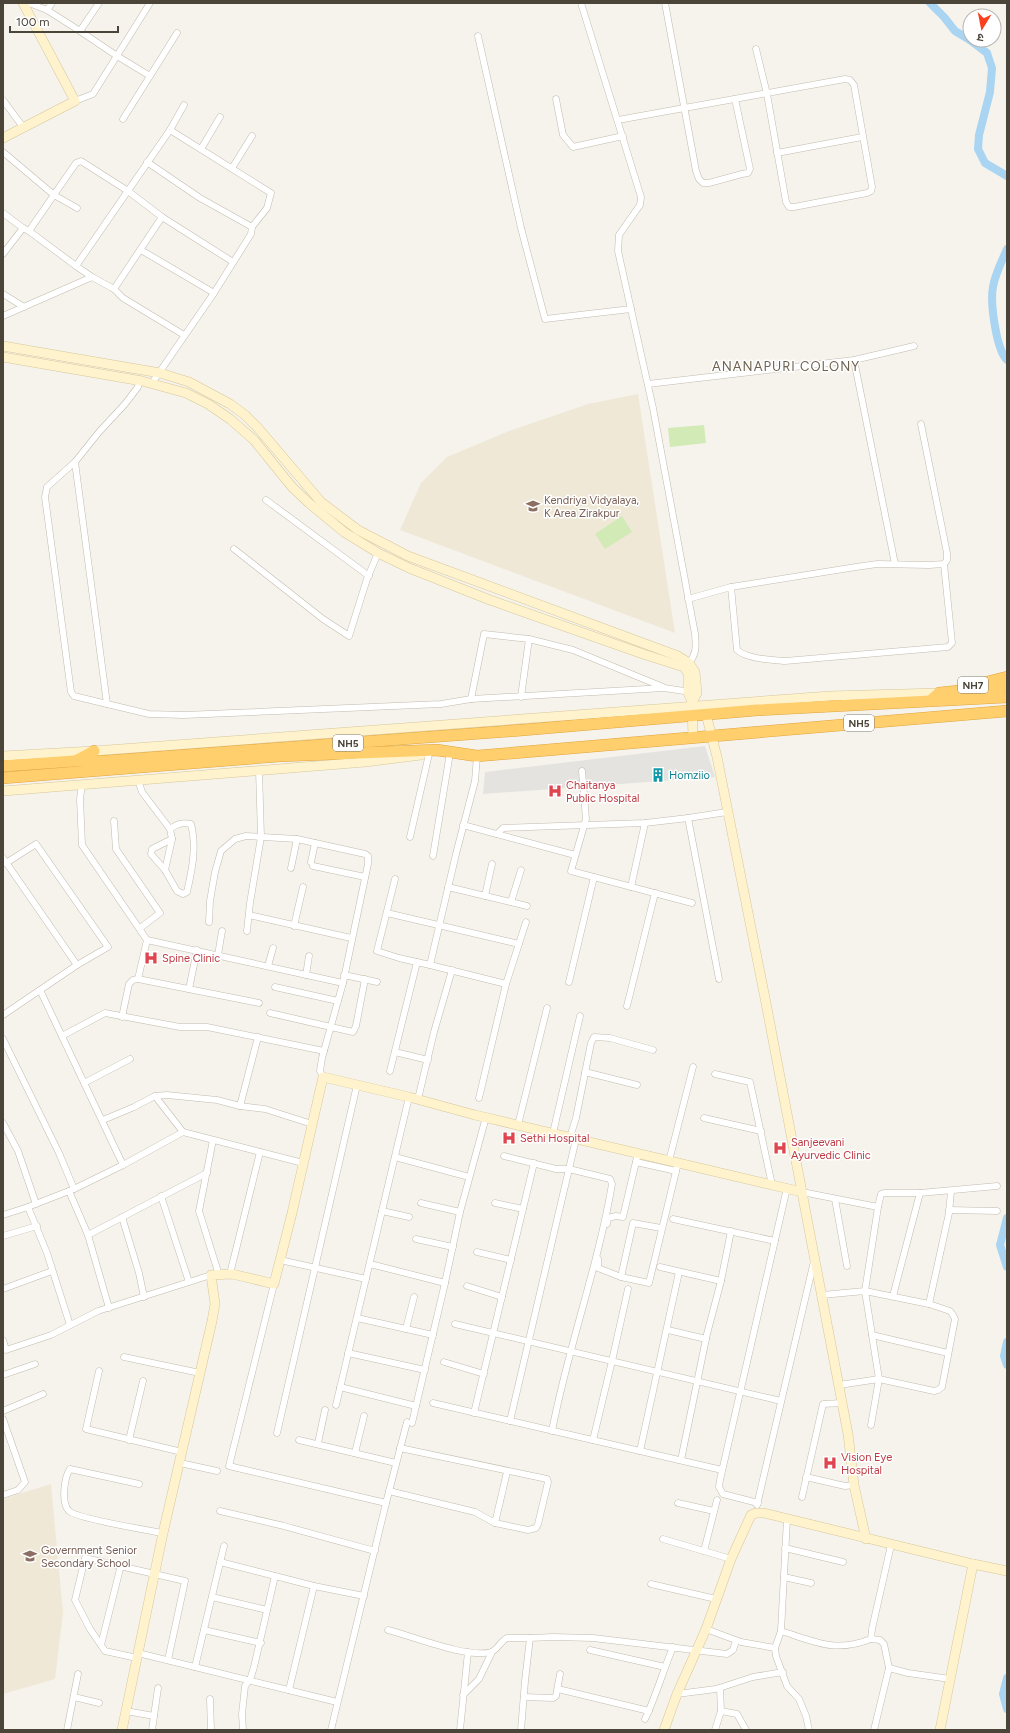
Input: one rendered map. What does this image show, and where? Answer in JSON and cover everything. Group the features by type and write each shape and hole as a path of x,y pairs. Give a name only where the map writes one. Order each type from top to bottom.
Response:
{"highway":[{"name":"NH7","path":"930,701 939,693 1007,678"},
{"path":"939,693 1007,686"},
{"name":"NH5","path":"3,766 74,761 106,761 692,708 706,714 1007,697"},
{"name":"NH5","path":"8,777 280,756 433,752 477,756 1007,711"},
{"path":"74,761 94,751"},
{"path":"3,784 8,777"}],"street":[{"path":"23,3 75,101"},
{"path":"29,3 47,10 150,76"},
{"path":"47,10 52,3"},
{"path":"80,31 99,3"},
{"path":"3,138 75,101 93,94 150,3"},
{"path":"581,3 641,197 640,205 622,229 618,241 618,251 648,384 688,599 696,648 695,656 689,663"},
{"path":"664,3 698,180 708,183 748,173 750,169 735,99"},
{"path":"123,119 177,33"},
{"path":"478,36 521,228 545,319 631,309"},
{"path":"618,120 735,99 766,94 850,80 854,85 872,187 871,191 838,199 789,207 786,202 766,94 756,49"},
{"path":"556,99 563,136 573,147 623,136"},
{"path":"3,100 23,127"},
{"path":"76,266 170,130 184,105"},
{"path":"201,149 220,116"},
{"path":"152,383 214,293 251,234 252,226 267,208 271,193 170,130"},
{"path":"232,168 252,136"},
{"path":"777,153 862,137"},
{"path":"3,152 54,195 77,208"},
{"path":"30,231 76,163 82,161 128,191 162,218 233,262"},
{"path":"148,162 200,198 252,226"},
{"path":"3,213 92,277 114,289 123,298 184,335"},
{"path":"114,289 162,218"},
{"path":"3,254 23,228"},
{"path":"141,250 214,293"},
{"path":"3,316 92,277"},
{"path":"3,294 24,307"},
{"path":"3,346 160,372 189,382 230,404 258,428 321,502 358,530 408,556 678,656 689,663 695,672 692,692 693,738"},
{"path":"648,384 854,360 914,346"},
{"path":"3,357 152,383 186,393 214,408 230,419 254,440 287,481 310,504 344,532 378,554 490,600 636,652 684,667 688,673 692,692"},
{"path":"854,360 895,564"},
{"path":"104,375 105,363"},
{"path":"139,381 138,387 124,405 99,432 75,462 47,487 45,497 61,622 71,692 74,696 149,714 184,715 440,704 471,699 664,688 692,692"},
{"path":"731,587 737,650 744,654 769,660 785,661 948,647 952,643 944,564 947,560 947,553 921,424"},
{"path":"75,462 107,704"},
{"path":"266,500 369,576"},
{"path":"234,549 323,619 349,636 369,576 378,554 385,544"},
{"path":"688,599 731,587 856,567 895,564 944,564"},
{"path":"471,699 484,634 529,639 573,650 664,688"},
{"path":"521,697 529,639"},
{"path":"3,756 94,751 692,708 830,696 939,693"},
{"path":"706,714 712,736 815,1257 848,1434 854,1485 866,1539"},
{"path":"3,791 365,762 433,752 410,837"},
{"path":"433,856 450,753"},
{"path":"430,964 475,781 477,756"},
{"path":"247,931 261,837 259,770"},
{"path":"582,771 586,819 571,871 692,903"},
{"path":"138,780 142,792 170,829 172,839 165,870"},
{"path":"82,784 80,799 82,845 147,940 138,979"},
{"path":"497,834 503,828 645,823 727,812"},
{"path":"688,818 719,979"},
{"path":"114,821 116,849 160,913 140,928"},
{"path":"170,829 183,823 191,824 194,854 186,892 183,894 177,891 165,870 151,854 152,849 172,839"},
{"path":"631,887 645,823"},
{"path":"463,825 575,855"},
{"path":"209,922 210,901 215,872 221,851 236,838 246,836 297,839 368,856 343,983 324,1051 320,1071 323,1077 230,1466 386,1503"},
{"path":"291,868 297,839"},
{"path":"315,843 312,864 365,876"},
{"path":"3,1015 77,965 108,947 36,844 5,861 77,965"},
{"path":"485,896 492,864"},
{"path":"511,902 521,870"},
{"path":"569,982 594,877"},
{"path":"395,879 378,951 399,958 430,964 506,984"},
{"path":"294,926 303,887"},
{"path":"448,887 527,906"},
{"path":"627,1006 655,893"},
{"path":"386,913 519,944"},
{"path":"249,915 351,938"},
{"path":"479,1098 506,984 526,922"},
{"path":"218,955 222,931"},
{"path":"147,940 343,983"},
{"path":"268,966 273,948"},
{"path":"189,990 197,950"},
{"path":"306,975 310,956"},
{"path":"390,1071 418,962"},
{"path":"336,1405 395,1158 428,1060 434,1032 452,970"},
{"path":"344,975 377,982"},
{"path":"122,1017 129,984 133,980 138,979 259,1003"},
{"path":"270,1013 330,1028 353,1032 355,1030 365,979"},
{"path":"275,987 338,1001"},
{"path":"40,990 103,1120 123,1165"},
{"path":"518,1124 547,1008"},
{"path":"62,1036 105,1013 180,1027 207,1028 324,1051"},
{"path":"553,1133 580,1016"},
{"path":"240,1106 258,1037"},
{"path":"510,1421 569,1169 576,1118 591,1043 594,1037 610,1038 653,1050"},
{"path":"3,1039 59,1153 88,1235 109,1308"},
{"path":"395,1052 428,1060"},
{"path":"84,1083 130,1059"},
{"path":"662,1228 633,1223 623,1217 616,1216 608,1218 597,1261 598,1268 621,1277 649,1282 662,1228 675,1167 692,1067"},
{"path":"585,1072 637,1085"},
{"path":"715,1074 750,1082 772,1185"},
{"path":"323,1077 573,1138 637,1160 772,1185 878,1207"},
{"path":"277,1432 357,1085"},
{"path":"103,1120 156,1096 167,1095 217,1100 240,1106 264,1109 312,1124"},
{"path":"156,1096 183,1132 303,1163"},
{"path":"331,1730 396,1463 416,1406 446,1283 460,1212 486,1117"},
{"path":"704,1118 761,1131"},
{"path":"3,1122 18,1151 36,1204"},
{"path":"3,1215 72,1190 123,1165 183,1132"},
{"path":"122,1730 154,1574 215,1304 215,1275 199,1211 213,1140"},
{"path":"230,1274 260,1152"},
{"path":"504,1156 556,1169 569,1169 610,1179 612,1184 600,1240 570,1351 552,1431"},
{"path":"395,1158 469,1177"},
{"path":"623,1217 637,1160"},
{"path":"474,1413 534,1163"},
{"path":"88,1235 160,1196 207,1173"},
{"path":"871,1425 879,1379 865,1291 879,1197 884,1192 920,1193 997,1186"},
{"path":"758,1503 723,1494 719,1487 787,1188"},
{"path":"929,1304 949,1210 951,1191"},
{"path":"893,1296 920,1193"},
{"path":"160,1196 189,1282"},
{"path":"835,1199 847,1266"},
{"path":"421,1203 460,1212"},
{"path":"495,1203 523,1209"},
{"path":"28,1207 37,1226 70,1325"},
{"path":"949,1210 997,1211"},
{"path":"382,1211 409,1217"},
{"path":"122,1216 139,1273 144,1297"},
{"path":"673,1219 775,1241"},
{"path":"621,1277 633,1223"},
{"path":"3,1236 37,1226"},
{"path":"680,1460 731,1231"},
{"path":"416,1239 453,1247"},
{"path":"477,1252 511,1260"},
{"path":"756,1513 815,1257"},
{"path":"280,1260 366,1279"},
{"path":"370,1264 446,1283"},
{"path":"660,1267 721,1281"},
{"path":"3,1289 52,1272"},
{"path":"640,1451 657,1372 668,1330 679,1272"},
{"path":"3,1340 6,1350 51,1335 98,1311 215,1275 230,1274 274,1284"},
{"path":"466,1286 502,1297"},
{"path":"593,1440 628,1289"},
{"path":"822,1296 865,1291 929,1304 950,1312 955,1319 942,1387 938,1390 934,1391 879,1379 839,1385"},
{"path":"406,1329 414,1296"},
{"path":"357,1318 433,1335"},
{"path":"455,1324 781,1401"},
{"path":"668,1330 706,1339"},
{"path":"872,1334 948,1353"},
{"path":"348,1353 425,1370"},
{"path":"124,1357 200,1373"},
{"path":"444,1362 484,1374"},
{"path":"3,1375 35,1364"},
{"path":"99,1371 86,1429 182,1452"},
{"path":"129,1440 143,1381"},
{"path":"340,1388 416,1406"},
{"path":"3,1411 43,1394"},
{"path":"433,1403 722,1470"},
{"path":"802,1497 823,1404 842,1403"},
{"path":"318,1443 325,1410"},
{"path":"354,1452 364,1416"},
{"path":"3,1419 25,1482 18,1490 3,1495"},
{"path":"299,1440 318,1443 396,1463"},
{"path":"389,1492 475,1512 495,1523 528,1530 536,1528 548,1482 547,1480 400,1448"},
{"path":"180,1463 217,1471"},
{"path":"139,1484 70,1469 64,1486 67,1508 70,1513 82,1517 163,1533"},
{"path":"495,1523 507,1472"},
{"path":"806,1477 845,1486 854,1485"},
{"path":"704,1551 716,1500"},
{"path":"678,1503 714,1512"},
{"path":"220,1511 284,1526 375,1551"},
{"path":"664,1730 677,1694 706,1629 731,1559 751,1515 756,1513 764,1513 891,1545 1007,1571"},
{"path":"787,1519 781,1632 775,1648 776,1656 787,1686 799,1699 806,1716 809,1730"},
{"path":"663,1539 731,1559"},
{"path":"871,1639 891,1545"},
{"path":"195,1667 224,1546"},
{"path":"785,1548 843,1562"},
{"path":"168,1660 185,1581 121,1565 85,1558 75,1600 105,1651 168,1660 337,1702"},
{"path":"220,1562 314,1586 364,1596"},
{"path":"940,1730 973,1564"},
{"path":"101,1645 121,1565"},
{"path":"243,1730 242,1714 246,1686 250,1680 260,1643 275,1576"},
{"path":"784,1577 811,1583"},
{"path":"651,1584 716,1599"},
{"path":"289,1690 314,1586"},
{"path":"212,1597 268,1610"},
{"path":"706,1629 736,1640 775,1648"},
{"path":"204,1630 260,1643"},
{"path":"388,1630 452,1649 468,1652 492,1652"},
{"path":"781,1632 814,1642 838,1647 849,1646 871,1639 880,1640 884,1644 889,1668 874,1730"},
{"path":"463,1695 479,1678 492,1652 507,1638 593,1638 727,1654 733,1650 736,1640"},
{"path":"521,1730 530,1638"},
{"path":"645,1719 659,1687 673,1647"},
{"path":"590,1650 665,1667"},
{"path":"460,1730 468,1652"},
{"path":"889,1668 908,1673 950,1679"},
{"path":"677,1694 720,1688 753,1677 783,1672"},
{"path":"67,1730 78,1674"},
{"path":"524,1697 553,1698 556,1696 560,1674"},
{"path":"152,1730 158,1688"},
{"path":"715,1730 721,1711 720,1688"},
{"path":"558,1689 649,1711"},
{"path":"74,1697 99,1702"},
{"path":"210,1699 211,1730"},
{"path":"126,1711 154,1716"},
{"path":"721,1711 737,1714 746,1730"}],"shaded area":[{"name":"Kendriya Vidyalaya, K Area Zirakpur","path":"638,394 675,633 400,530 421,483 447,457 509,431 588,404"},
{"path":"705,746 715,777 483,794 485,772"},
{"name":"Government Senior Secondary School","path":"51,1484 63,1613 55,1679 3,1694 3,1499"}],"green space":[{"path":"704,425 706,443 670,447 668,428"},
{"path":"622,516 632,532 605,549 595,534"}],"waterway":[{"path":"930,3 955,31 962,35"},
{"path":"980,48 987,53 992,68 990,92 979,135 978,149 985,163 1007,176"},
{"path":"1007,249 995,277 992,294 993,314 997,336 1003,354 1007,360"},
{"path":"1007,1218 1000,1245 1007,1267"},
{"path":"1007,1342 1004,1356 1007,1365"},
{"path":"1007,1678 1003,1694 1007,1709"}],"place":[{"name":"Kendriya Vidyalaya, K Area Zirakpur","path":"533,506"},
{"name":"Homziio","path":"658,775"},
{"name":"Chaitanya Public Hospital","path":"555,791"},
{"name":"Spine Clinic","path":"151,958"},
{"name":"Sethi Hospital","path":"509,1138"},
{"name":"Sanjeevani Ayurvedic Clinic","path":"780,1148"},
{"name":"Vision Eye Hospital","path":"830,1463"},
{"name":"Government Senior Secondary School","path":"30,1556"}],"district":[{"name":"ANANAPURI COLONY","path":"786,366"}]}
